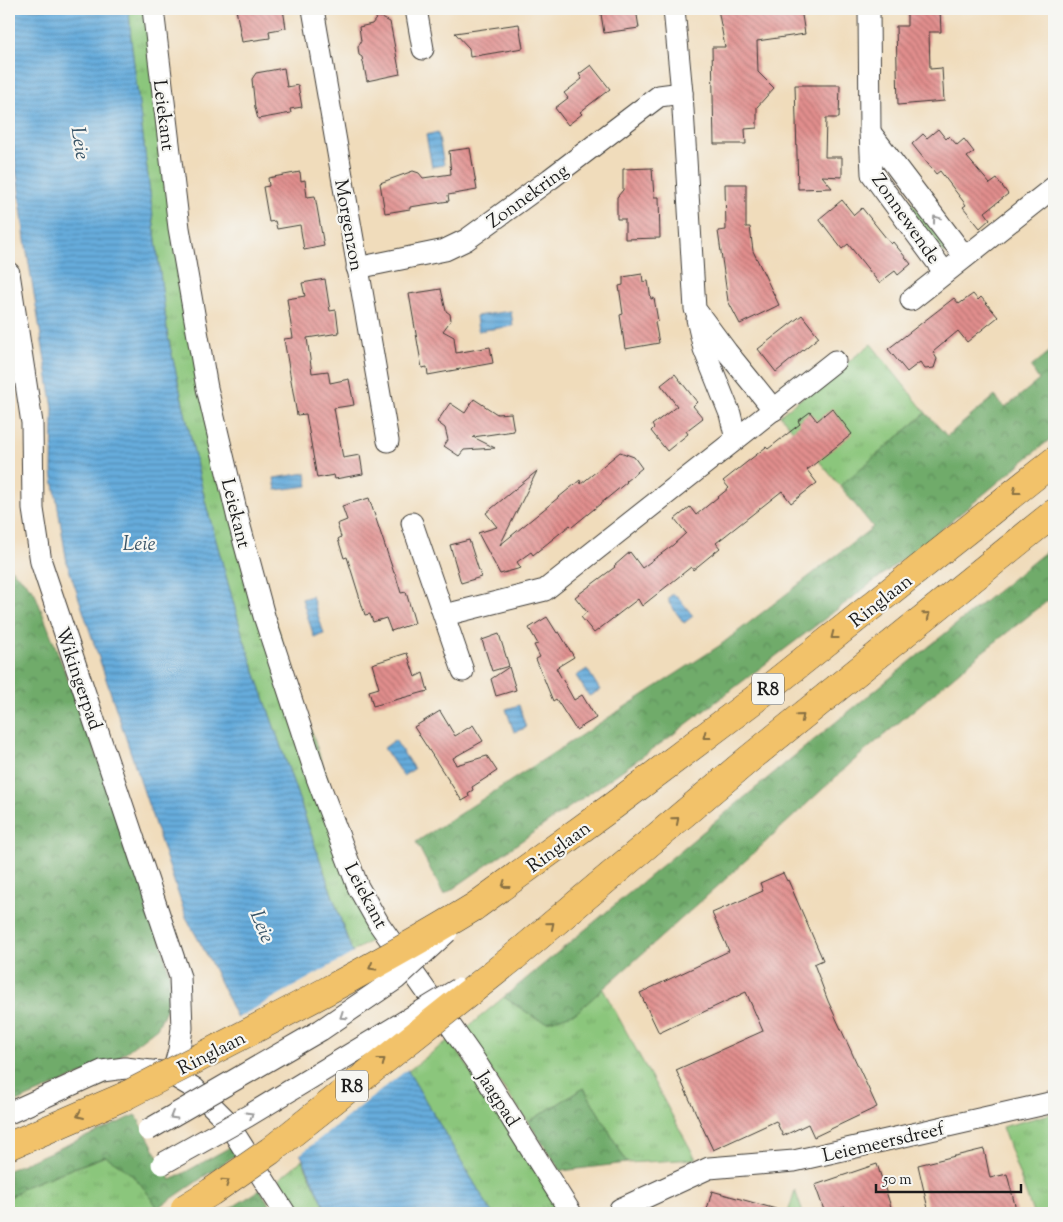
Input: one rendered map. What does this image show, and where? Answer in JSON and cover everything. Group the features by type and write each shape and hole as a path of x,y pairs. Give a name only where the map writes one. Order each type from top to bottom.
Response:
{"highway":[{"name":"Ringlaan","path":"9,1146 125,1096 342,984 417,942 474,907 613,806 755,699 1054,461"},
{"name":"R8","path":"176,1213 212,1192 270,1151 514,957 749,759 1054,513"}],"street":[{"name":"Leiekant","path":"153,9 179,228 207,388 239,523 264,616 317,778 358,886 379,924 424,985"},
{"name":"Morgenzon","path":"313,9 388,441"},
{"path":"420,9 423,49"},
{"path":"674,9 682,93 695,309 704,349 730,414 736,439"},
{"name":"Zonnewende","path":"869,9 872,174 945,273"},
{"name":"Zonnekring","path":"357,268 445,250 466,240 659,96 682,93"},
{"name":"Zonnewende","path":"870,132 967,256 911,300"},
{"path":"967,256 1054,187"},
{"name":"Wikingerpad","path":"9,273 32,423 33,509 40,562 180,977 182,1028 179,1050 172,1075"},
{"path":"695,309 726,352 774,410"},
{"path":"445,615 545,590 835,361"},
{"path":"412,523 463,671"},
{"path":"148,1130 344,1015 396,979 474,907"},
{"path":"162,1164 248,1116 421,1010 514,957"},
{"name":"Jaagpad","path":"424,985 502,1100 571,1213"},
{"path":"9,1114 102,1071 125,1068 172,1075 194,1088 225,1119 285,1213"},
{"name":"Leiemeersdreef","path":"620,1208 709,1168 794,1161 1054,1102"}],"green space":[{"path":"129,9 146,9 205,407 379,936 352,952 243,637 205,501 168,337 131,40"},
{"path":"883,167 950,250 948,253 944,253 880,173"},
{"path":"871,344 926,413 840,486 780,415"},
{"path":"1054,348 1054,436 932,537 667,739 444,895 416,842 719,646 873,527 840,486 926,413 947,436 995,396 1005,408 1039,380 1031,367"},
{"path":"1054,545 1054,596 981,653 851,763 718,886 576,1013 547,1022 537,1019 504,997 799,752"},
{"path":"9,567 34,591 148,889 170,977 167,1008 157,1028 114,1061 9,1105"},
{"path":"603,989 696,1159 627,1163 584,1088 528,1122 463,1031 504,997 537,1019 575,1013"},
{"path":"450,1039 564,1213 492,1213 408,1071"},
{"path":"127,1073 9,1126 9,1120 98,1079"},
{"path":"584,1088 627,1163 561,1171 528,1122"},
{"path":"1054,1113 1054,1213 1033,1213 1002,1127"},
{"path":"136,1115 171,1180 234,1145 240,1152 158,1208 135,1179 122,1167 105,1156 26,1186 9,1198 9,1170"},
{"path":"106,1156 135,1179 158,1208 148,1213 9,1213 9,1198 26,1186"},
{"path":"302,1160 328,1213 299,1213 279,1179"},
{"path":"260,1190 275,1213 223,1213"},
{"path":"795,1190 803,1213 788,1213"}],"water":[{"name":"Leie","path":"9,9 129,9 131,40 168,337 205,501 243,637 349,944 408,1071 492,1213 328,1213 210,961 186,917 67,563 52,472 53,408 25,240 9,111"},
{"path":"438,132 444,165 432,167 426,135"},
{"path":"511,311 513,326 478,331 476,316"},
{"path":"306,473 308,486 276,490 274,478"},
{"path":"673,594 678,597 693,616 684,623 669,603 669,597"},
{"path":"312,596 324,634 314,637 302,599"},
{"path":"587,669 600,690 589,696 576,676"},
{"path":"519,705 526,728 514,732 506,709"},
{"path":"395,740 414,769 403,776 384,748"}],"pier":[{"path":"355,952 409,1068 298,1156 234,1020"}],"building":[{"path":"236,9 283,9 286,28 269,31 270,38 242,42"},
{"path":"636,9 639,28 604,33 601,14"},
{"path":"718,9 801,9 805,34 757,41 758,72 774,88 757,107 757,128 745,129 746,144 714,144 712,47 725,47"},
{"path":"907,9 940,9 941,32 929,32 930,69 942,68 944,101 898,105 896,26 907,26"},
{"path":"378,16 390,22 400,74 367,81 362,57 359,55 358,47 361,41 359,27 372,24"},
{"path":"519,24 523,48 470,57 469,48 455,33"},
{"path":"591,65 610,89 580,112 582,114 568,125 555,108 568,98 564,93 582,79 579,74"},
{"path":"284,68 287,87 298,85 302,107 290,109 291,113 258,119 252,79 256,73"},
{"path":"795,85 840,85 839,118 826,118 825,157 842,157 842,177 822,176 832,188 798,189"},
{"path":"938,129 946,139 949,136 957,145 964,139 974,152 967,157 990,184 997,179 1008,194 985,212 990,219 980,228 963,207 966,205 940,171 936,174 912,144 923,134 927,138"},
{"path":"470,148 477,190 448,195 449,201 385,213 380,183 413,171 419,173 423,178 451,174 449,151"},
{"path":"652,168 654,197 659,197 660,238 625,239 625,219 617,219 617,197 623,190 623,169"},
{"path":"300,172 301,181 305,180 307,197 315,196 324,246 304,250 300,225 277,229 275,221 269,222 263,187 269,186 268,178"},
{"path":"725,184 746,184 746,227 750,227 753,251 779,305 740,324 728,301 718,231 726,230"},
{"path":"842,200 854,215 862,208 891,244 893,242 911,264 898,275 895,271 879,283 848,244 842,249 819,219"},
{"path":"642,274 643,282 648,281 651,299 654,298 658,321 655,322 659,343 625,349 620,315 623,314 619,286 623,285 623,277"},
{"path":"325,279 330,311 336,310 339,333 307,338 312,373 328,371 330,383 349,379 354,405 334,408 343,458 360,455 363,474 335,479 334,475 317,478 306,414 297,415 284,339 293,338 287,299 305,296 302,283"},
{"path":"441,289 446,311 450,314 451,320 443,331 454,337 456,353 490,347 493,363 428,375 427,367 422,368 409,294"},
{"path":"973,294 978,300 981,297 998,317 967,342 958,331 933,352 937,359 934,368 925,369 920,362 907,372 888,349 954,298 959,304"},
{"path":"802,315 819,337 776,372 758,349"},
{"path":"675,374 697,402 693,406 703,418 686,431 688,434 667,451 651,431 654,428 652,425 677,406 661,385"},
{"path":"474,399 497,414 511,413 514,431 473,437 495,448 464,450 459,456 444,446 448,440 445,428 437,422 450,403 465,413"},
{"path":"832,408 852,434 807,470 817,483 791,503 782,491 716,543 720,548 693,570 691,567 642,606 638,599 594,633 581,617 587,612 575,597 615,567 630,552 642,568 686,533 675,519 690,507 696,515 729,488 723,481 766,447 768,449 800,424 798,421 810,412 817,421"},
{"path":"620,452 634,457 642,468 572,527 570,525 533,555 531,552 517,562 521,568 500,574 478,533 497,527 486,513 537,471 500,545 580,480 581,484"},
{"path":"369,498 401,593 406,592 415,623 391,631 386,618 373,622 370,614 365,615 347,557 344,558 338,539 341,537 337,524 347,520 342,506"},
{"path":"469,540 481,577 461,583 450,545"},
{"path":"547,617 557,633 559,632 574,657 556,668 574,700 582,695 596,718 576,730 556,699 553,701 536,659 540,657 534,645 538,644 529,628"},
{"path":"499,634 509,666 492,671 482,640"},
{"path":"407,653 415,677 423,673 428,691 373,706 369,691 379,688 372,664"},
{"path":"509,667 516,690 496,696 491,679"},
{"path":"440,711 455,736 473,725 483,741 453,758 456,765 487,756 497,771 472,787 473,790 468,793 469,797 462,801 414,727"},
{"path":"783,873 788,880 823,960 814,964 828,1001 877,1107 814,1137 808,1124 783,1136 776,1121 713,1150 676,1070 763,1031 746,992 659,1033 640,993 729,951 712,913 763,891 760,883"},
{"path":"984,1149 990,1178 1007,1174 1017,1213 929,1213 918,1165"},
{"path":"877,1164 893,1213 847,1213 845,1207 825,1213 815,1185"},
{"path":"712,1191 776,1209 775,1213 706,1213"}]}
